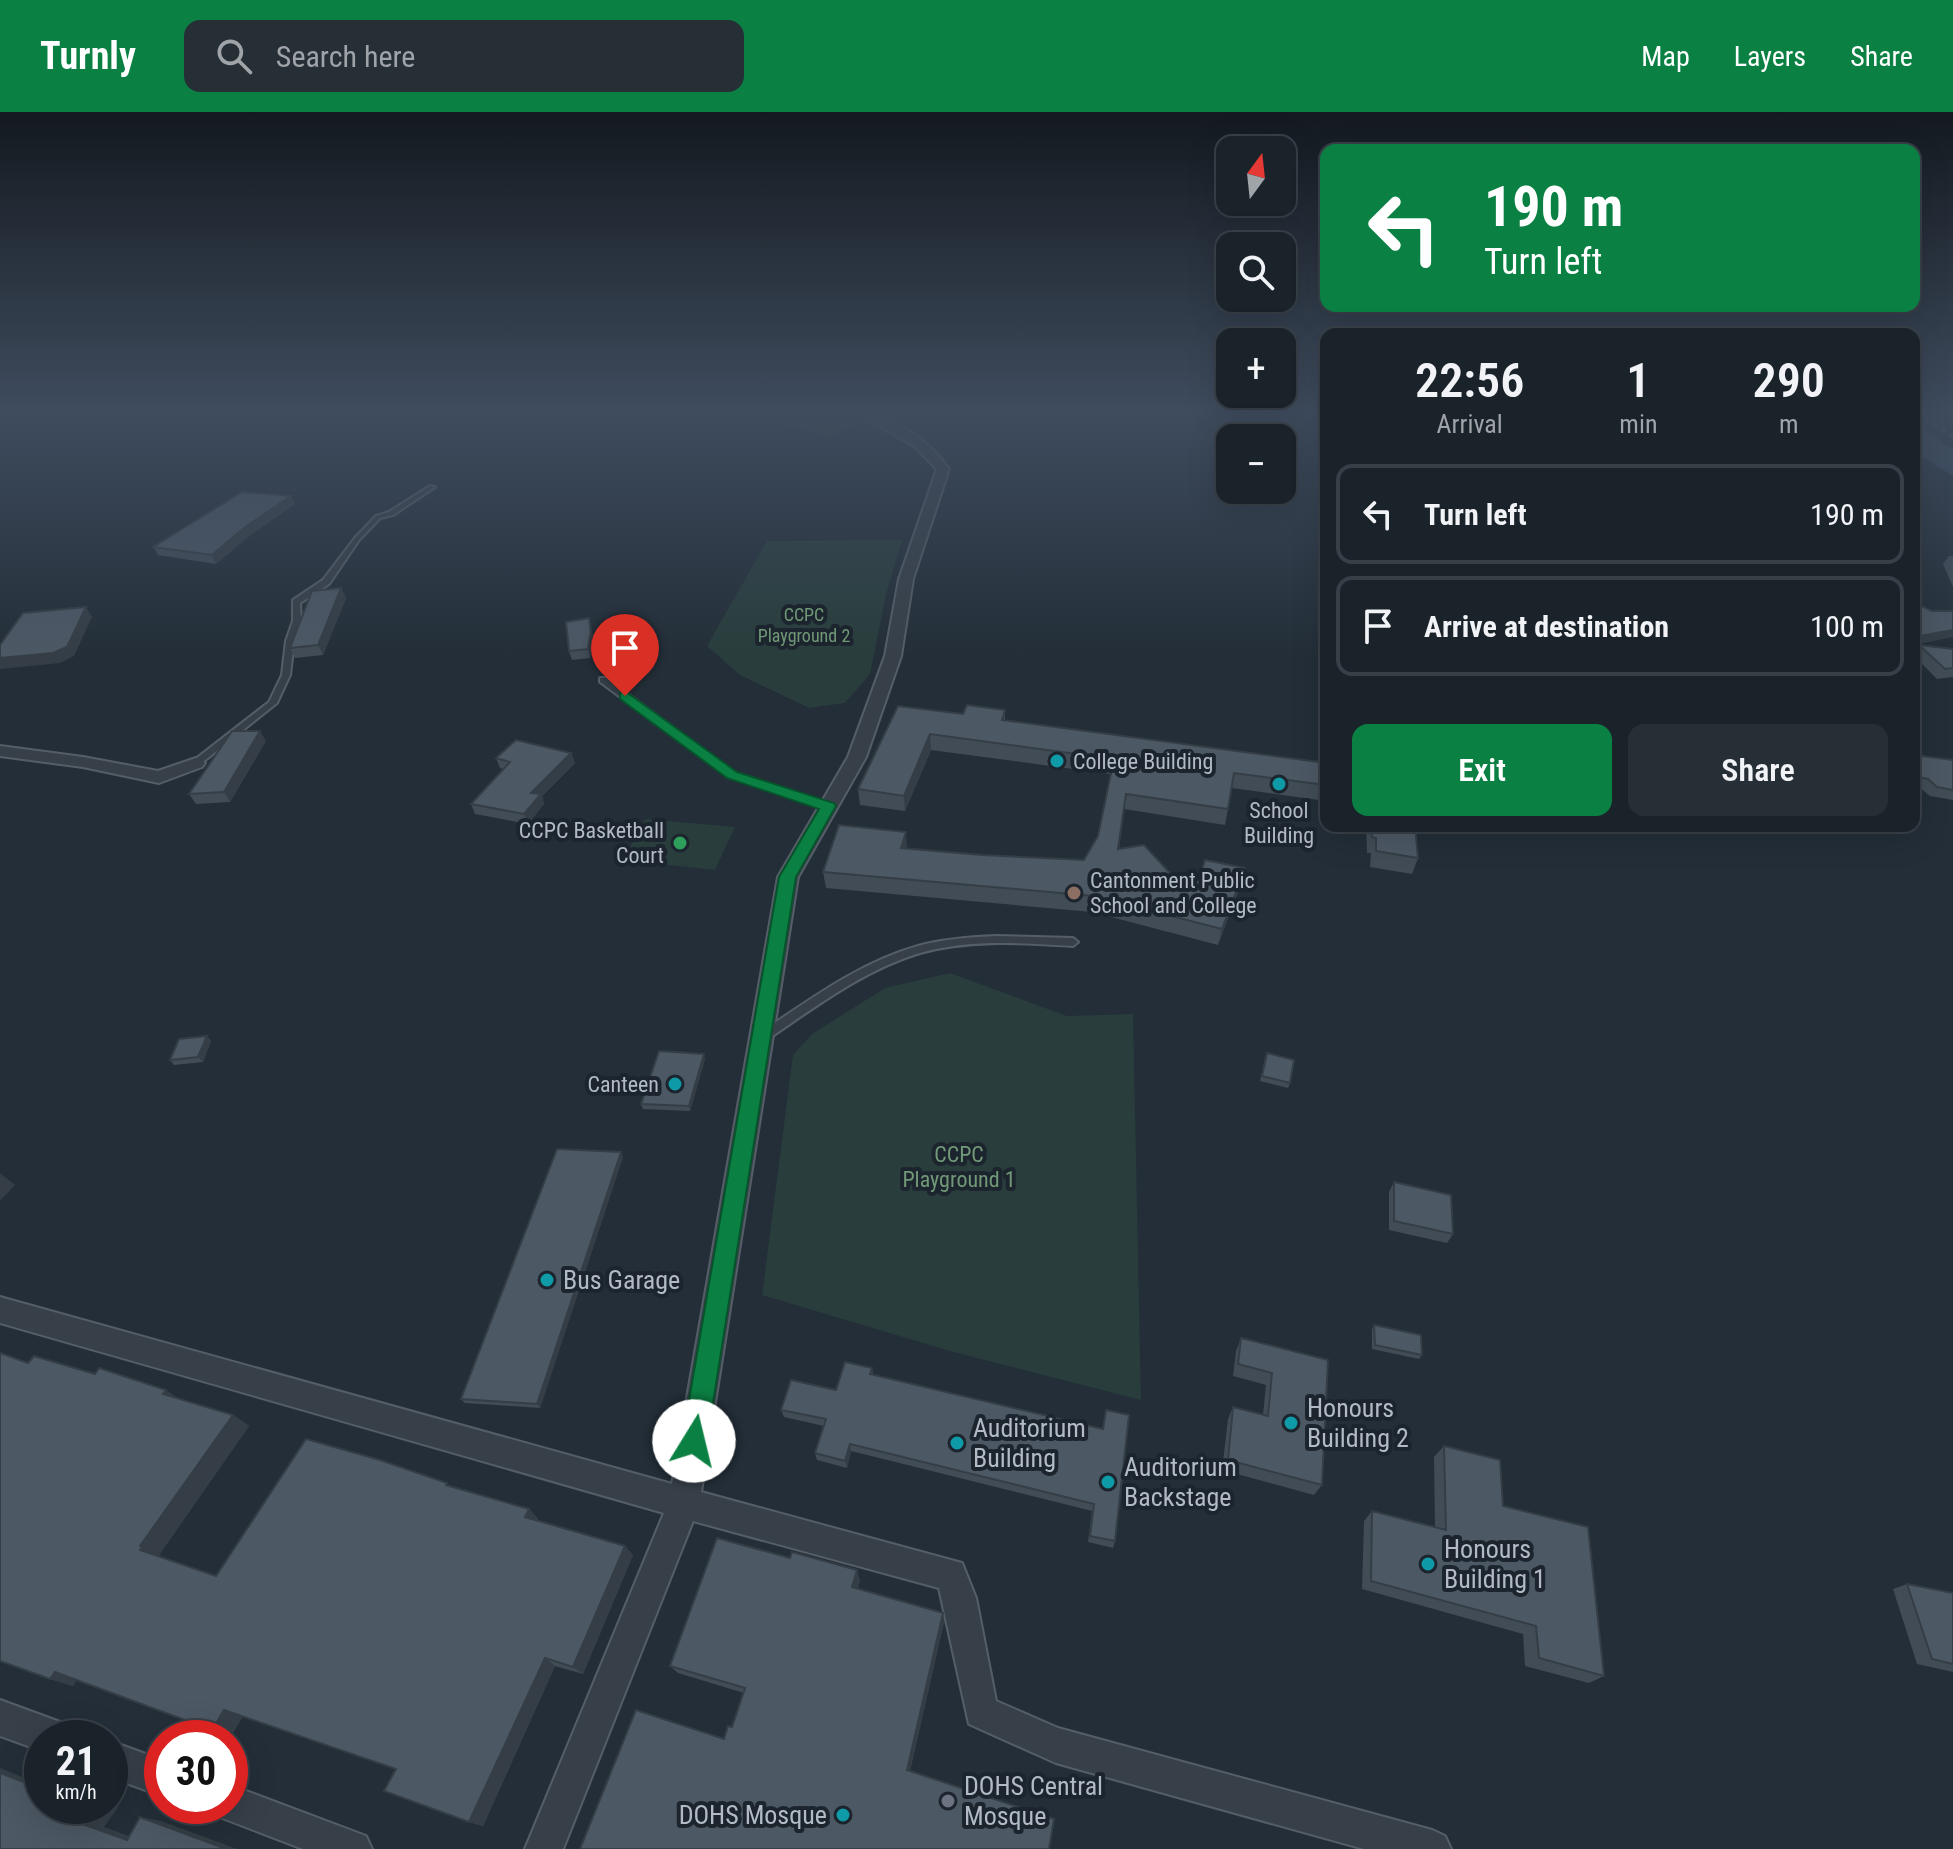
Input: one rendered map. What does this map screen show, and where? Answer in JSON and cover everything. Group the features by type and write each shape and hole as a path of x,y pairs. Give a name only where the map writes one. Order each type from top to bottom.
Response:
{"street":[{"path":"544,1849 684,1503 788,877 857,757 893,656 906,579 935,494"},
{"path":"0,751 83,762 159,777 196,763"},
{"path":"0,1310 950,1575 959,1598 981,1712 1056,1745 1432,1849"},
{"path":"0,1718 24,1727"},
{"path":"248,1810 353,1849"}],"lane":[{"path":"196,763 273,703 286,675 290,641 297,621 296,602 326,582 357,539 378,517 391,514 421,494"},
{"path":"603,680 732,775 828,806"},
{"path":"761,1038 850,980 920,950 995,938 1073,942"}],"green space":[{"name":"CCPC Playground 2","path":"902,540 886,595 870,674 845,703 809,708 740,675 707,646 767,541"},
{"name":"CCPC Basketball Court","path":"645,819 735,827 715,870 623,860"},
{"name":"CCPC Playground 1","path":"950,973 1067,1016 1133,1014 1141,1400 950,1351 762,1295 793,1055 812,1034 885,988"}],"building":[{"path":"239,494 291,496 245,527 212,555 153,547"},
{"path":"341,588 318,645 290,648 312,591"},
{"path":"1920,605 1932,611 1953,611 1953,630 1920,636"},
{"path":"86,607 67,647 53,653 0,658 0,645 23,613"},
{"path":"589,618 591,633 588,649 569,651 566,622"},
{"path":"1920,645 1953,649 1953,668 1945,669"},
{"path":"967,705 1005,710 1002,720 1320,762 1320,784 1234,773 1228,809 1126,794 1118,849 1144,845 1182,886 1189,878 1199,880 1205,860 1245,868 1222,929 1094,896 823,872 839,825 906,832 901,848 1084,860 1098,836 1114,759 930,734 904,796 858,789 898,706 963,714"},
{"path":"232,731 260,731 224,792 189,794"},
{"path":"516,740 571,753 531,793 541,794 524,814 471,804 510,762 496,758"},
{"path":"1920,756 1953,760 1953,790 1937,787 1928,779 1920,777"},
{"path":"1372,832 1416,832 1418,858 1376,851 1376,838 1372,837"},
{"path":"207,1036 198,1057 170,1060 179,1039"},
{"name":"Canteen","path":"659,1051 704,1054 689,1106 641,1104"},
{"path":"1267,1053 1294,1060 1290,1083 1262,1076"},
{"name":"Bus Garage","path":"557,1149 621,1152 537,1404 461,1399"},
{"path":"1394,1182 1451,1195 1453,1234 1394,1221"},
{"path":"1374,1325 1421,1335 1422,1355 1375,1345"},
{"name":"Honours Building 2","path":"1241,1338 1328,1360 1322,1485 1228,1460 1233,1407 1268,1416 1272,1373 1238,1364"},
{"path":"0,1353 28,1363 34,1356 95,1374 99,1368 166,1390 163,1394 233,1415 140,1546 140,1550 216,1576 306,1439 529,1509 525,1517 625,1546 573,1667 545,1658 469,1822 384,1791 396,1769 224,1710 218,1720 185,1720 55,1672 50,1679 0,1661"},
{"name":"Auditorium Building","path":"845,1362 872,1368 870,1374 1103,1429 1106,1410 1129,1415 1115,1541 1090,1536 1094,1504 850,1444 845,1461 815,1453 826,1419 781,1410 791,1380 836,1390"},
{"path":"1444,1446 1500,1460 1503,1506 1588,1527 1604,1676 1539,1658 1536,1626 1371,1581 1372,1511 1446,1530"},
{"path":"717,1538 790,1558 792,1552 857,1570 852,1587 943,1613 907,1770 1054,1819 1049,1849 580,1849 636,1710 724,1739 728,1726 732,1727 745,1688 670,1666"},
{"path":"1907,1584 1953,1593 1953,1664 1932,1659"},
{"path":"0,1773 24,1782 24,1824 82,1824 127,1840 140,1817 144,1818 144,1824 159,1824 226,1849 0,1849"}],"place":[{"name":"College Building","path":"1057,761"},
{"name":"School Building","path":"1279,784"},
{"name":"CCPC Basketball Court","path":"680,843"},
{"name":"Cantonment Public School and College","path":"1074,893"},
{"name":"Canteen","path":"675,1084"},
{"name":"Bus Garage","path":"547,1280"},
{"name":"Honours Building 2","path":"1291,1423"},
{"name":"Auditorium Building","path":"957,1443"},
{"name":"Auditorium Backstage","path":"1108,1482"},
{"name":"Honours Building 1","path":"1428,1564"},
{"name":"DOHS Central Mosque","path":"948,1801"},
{"name":"DOHS Mosque","path":"843,1815"}],"route":[{"path":"625,696 732,775 828,806 788,877 694,1441"}]}
